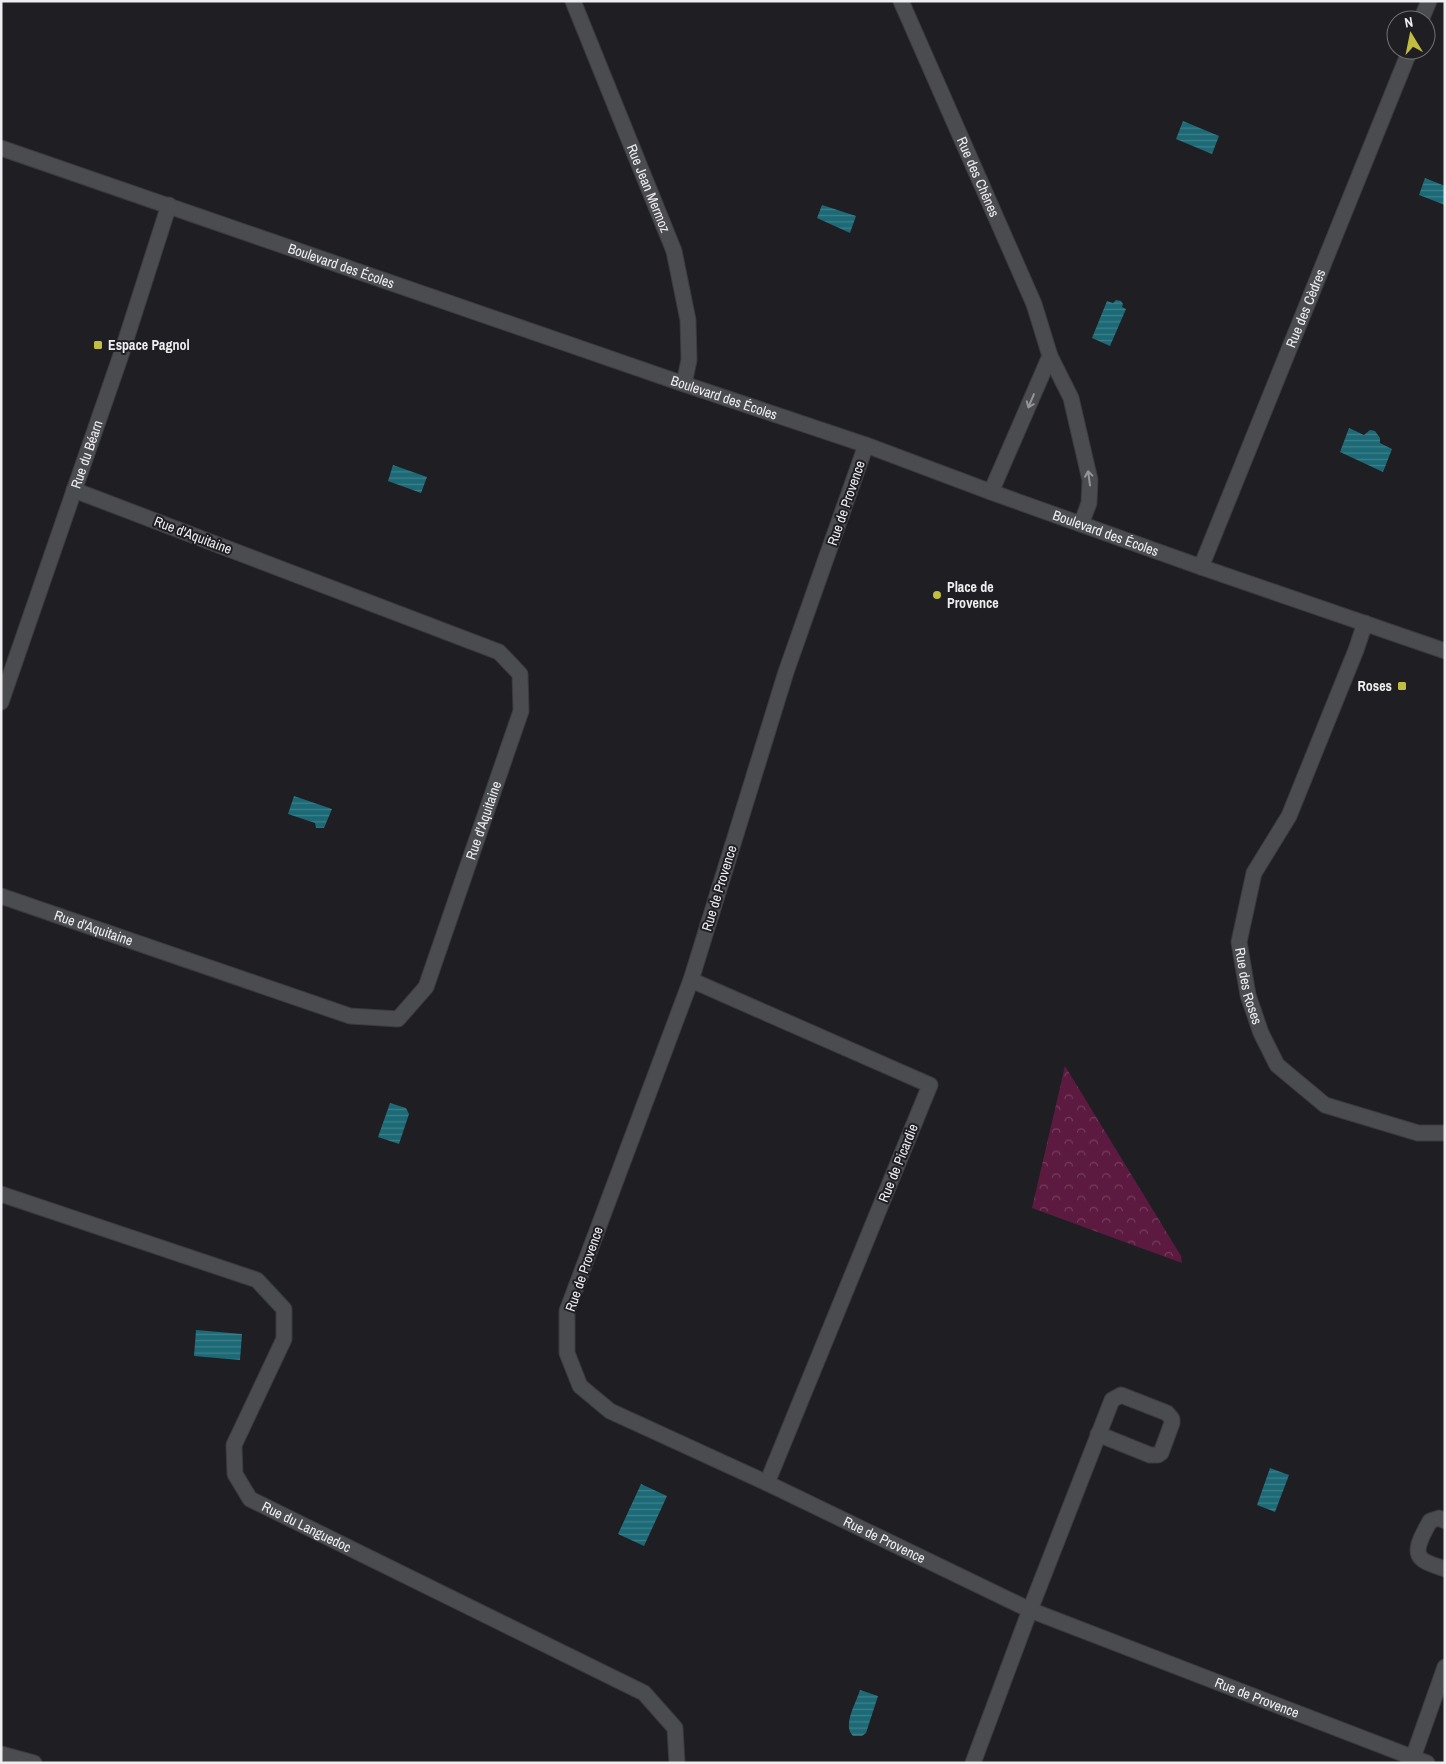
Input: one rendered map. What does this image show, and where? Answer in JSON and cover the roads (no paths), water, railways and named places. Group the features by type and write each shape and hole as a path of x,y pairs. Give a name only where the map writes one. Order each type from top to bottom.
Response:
{"street":[{"name":"Rue Jean Mermoz","path":"573,1 674,251 688,320 689,360 684,384"},
{"name":"Rue des Chênes","path":"902,1 1034,304 1050,356 1071,398 1090,480 1089,503 1080,524"},
{"name":"Rue des Cèdres","path":"1201,568 1406,60"},
{"name":"Boulevard des Écoles","path":"1,148 866,445 1201,568 1445,651"},
{"name":"Rue du Béarn","path":"1,702 122,352 169,205"},
{"path":"992,492 1050,356"},
{"name":"Rue de Provence","path":"866,445 786,672 691,980 567,1311 567,1353 580,1386 610,1411 767,1483 1030,1610 1417,1761"},
{"name":"Rue d'Aquitaine","path":"1,896 350,1016 398,1019 426,987 521,711 520,674 499,652 74,490"},
{"name":"Rue des Roses","path":"1365,623 1356,650 1289,816 1254,873 1239,942 1248,995 1261,1033 1277,1065 1325,1105 1418,1132 1445,1133"},
{"name":"Rue de Picardie","path":"691,980 930,1085 767,1483"},
{"name":"Rue du Languedoc","path":"1,1194 257,1280 284,1309 284,1339 234,1445 235,1474 250,1499 644,1693 675,1728 677,1763"},
{"path":"973,1763 1030,1610 1098,1434 1112,1400 1121,1395 1167,1413 1172,1419 1161,1453 1158,1455 1150,1455 1098,1434"},
{"path":"1445,1521 1439,1518 1430,1521 1418,1551 1422,1560 1445,1569"},
{"path":"1417,1761 1445,1667"},
{"path":"1,1754 34,1763"}],"water":[{"path":"1183,121 1219,136 1212,154 1176,139"},
{"path":"1425,178 1445,186 1445,205 1419,195"},
{"path":"822,205 856,216 850,233 817,218"},
{"path":"1116,300 1121,301 1122,307 1126,309 1110,346 1092,338 1107,301 1113,303"},
{"path":"1349,428 1364,435 1370,430 1375,431 1380,438 1380,443 1392,449 1383,472 1340,452"},
{"path":"393,465 427,477 421,493 388,481"},
{"path":"294,796 332,809 324,828 316,828 315,823 288,814"},
{"path":"390,1103 406,1108 409,1114 399,1144 378,1137"},
{"path":"196,1330 242,1334 240,1360 194,1356"},
{"path":"1270,1468 1289,1475 1275,1512 1257,1505"},
{"path":"641,1484 667,1496 644,1546 618,1534"},
{"path":"860,1690 878,1696 866,1733 862,1736 853,1736 850,1732 849,1720"}],"place":[{"name":"Espace Pagnol","path":"98,345"},
{"name":"Place de Provence","path":"937,595"},
{"name":"Roses","path":"1402,686"}]}
